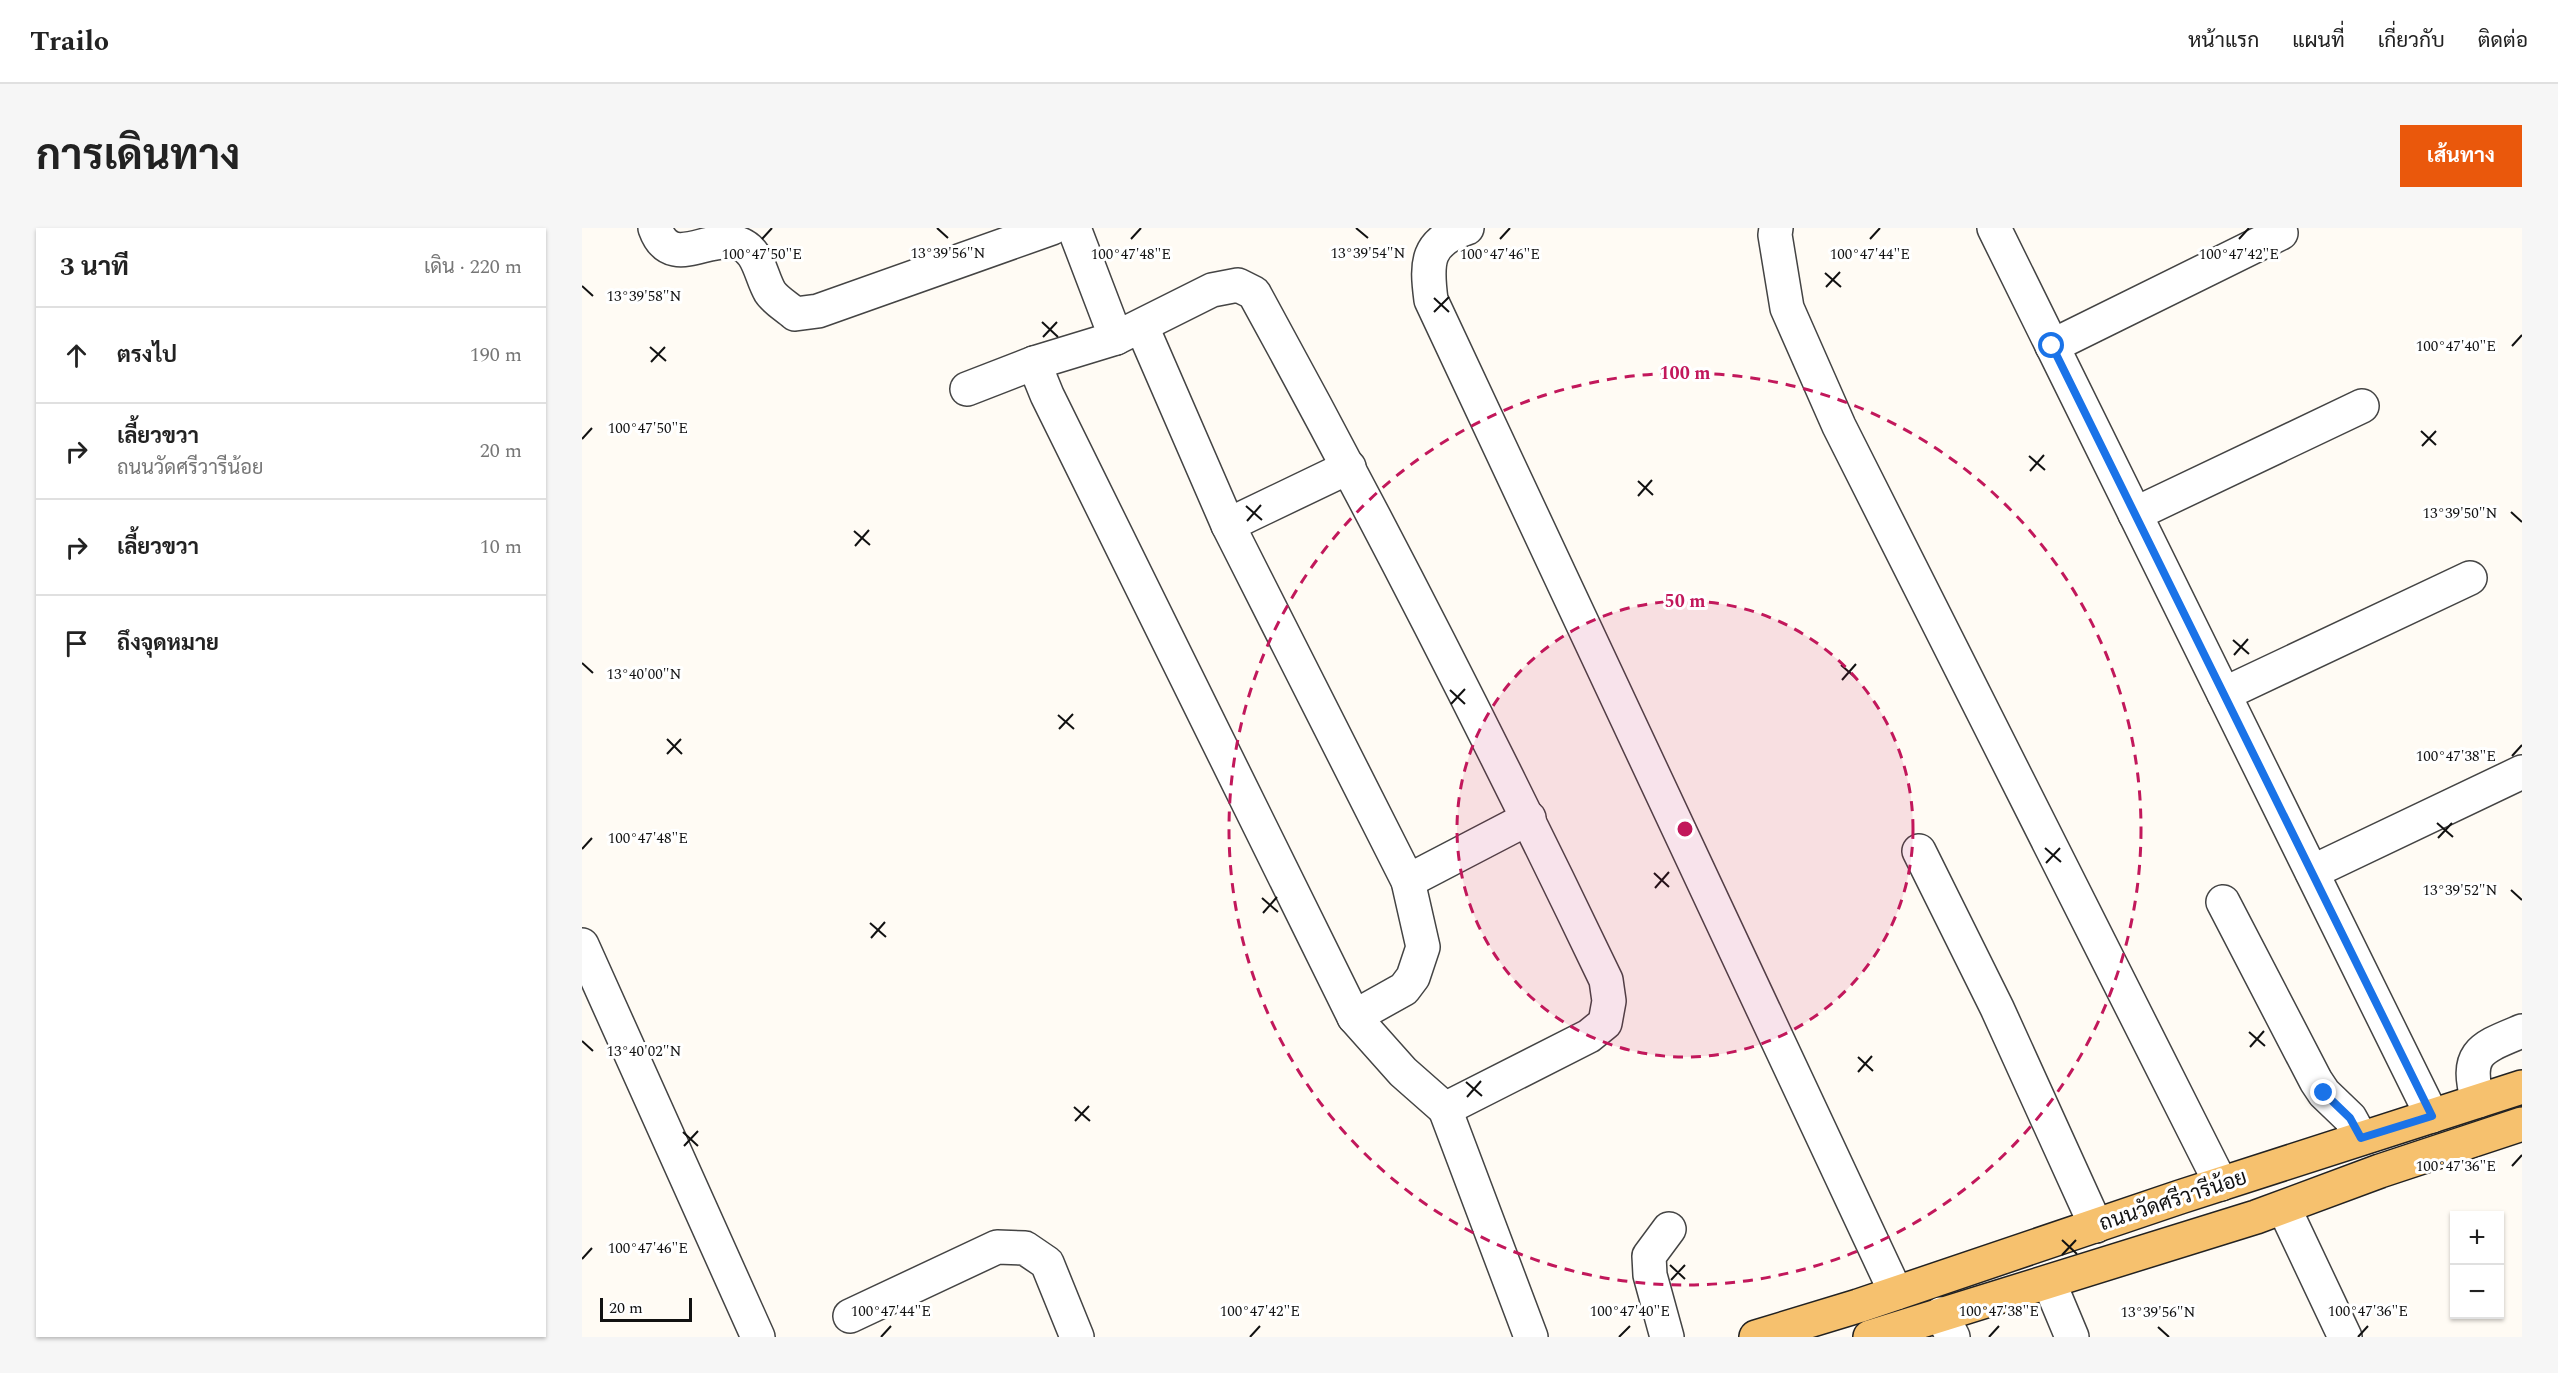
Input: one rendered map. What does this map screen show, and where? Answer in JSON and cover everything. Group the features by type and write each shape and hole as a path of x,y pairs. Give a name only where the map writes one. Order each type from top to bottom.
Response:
{"main road":[{"name":"ถนนวัดศรีวารีน้อย","path":"1756,1337 2522,1087"},
{"name":"ถนนวัดศรีวารีน้อย","path":"1870,1337 1947,1325 2049,1282 2284,1208 2380,1171 2522,1124"},
{"path":"2270,1168 2284,1208"}],"street":[{"path":"655,228 658,236 668,247 678,251 721,242 738,243 752,251 771,294 795,314 818,311 1052,228"},
{"path":"1074,228 1228,525 1408,881 1423,947 1413,976 1404,989 1354,1017"},
{"path":"1467,228 1430,239 1427,270 1431,300 1896,1293"},
{"path":"1776,228 1775,235 1787,308 1839,426 2221,1184"},
{"path":"1994,228 2432,1116"},
{"path":"2052,346 2282,233"},
{"path":"967,389 1034,363 1129,333 1212,290 1238,285 1254,293 1349,467 1529,818 1606,980 1609,1001 1605,1023 1589,1036 1445,1109"},
{"path":"1034,363 1047,396 1354,1017 1403,1072 1445,1109 1531,1337"},
{"path":"2135,514 2362,406"},
{"path":"1228,525 1349,467"},
{"path":"2224,694 2469,578"},
{"path":"2312,872 2522,771"},
{"path":"1408,881 1529,818"},
{"path":"1919,851 1997,1008 2096,1226"},
{"path":"2223,902 2316,1082 2350,1118 2361,1138"},
{"path":"582,945 758,1337"},
{"path":"2478,1101 2472,1080 2475,1061 2485,1047 2522,1031"},
{"path":"2284,1208 2345,1337"},
{"path":"1667,1337 1650,1275 1649,1256 1669,1229"},
{"path":"850,1316 997,1247 1025,1248 1047,1263 1077,1337"},
{"path":"2049,1282 2072,1337"}],"route":[{"path":"2052,346 2432,1116 2361,1138 2350,1118 2324,1093"}]}
